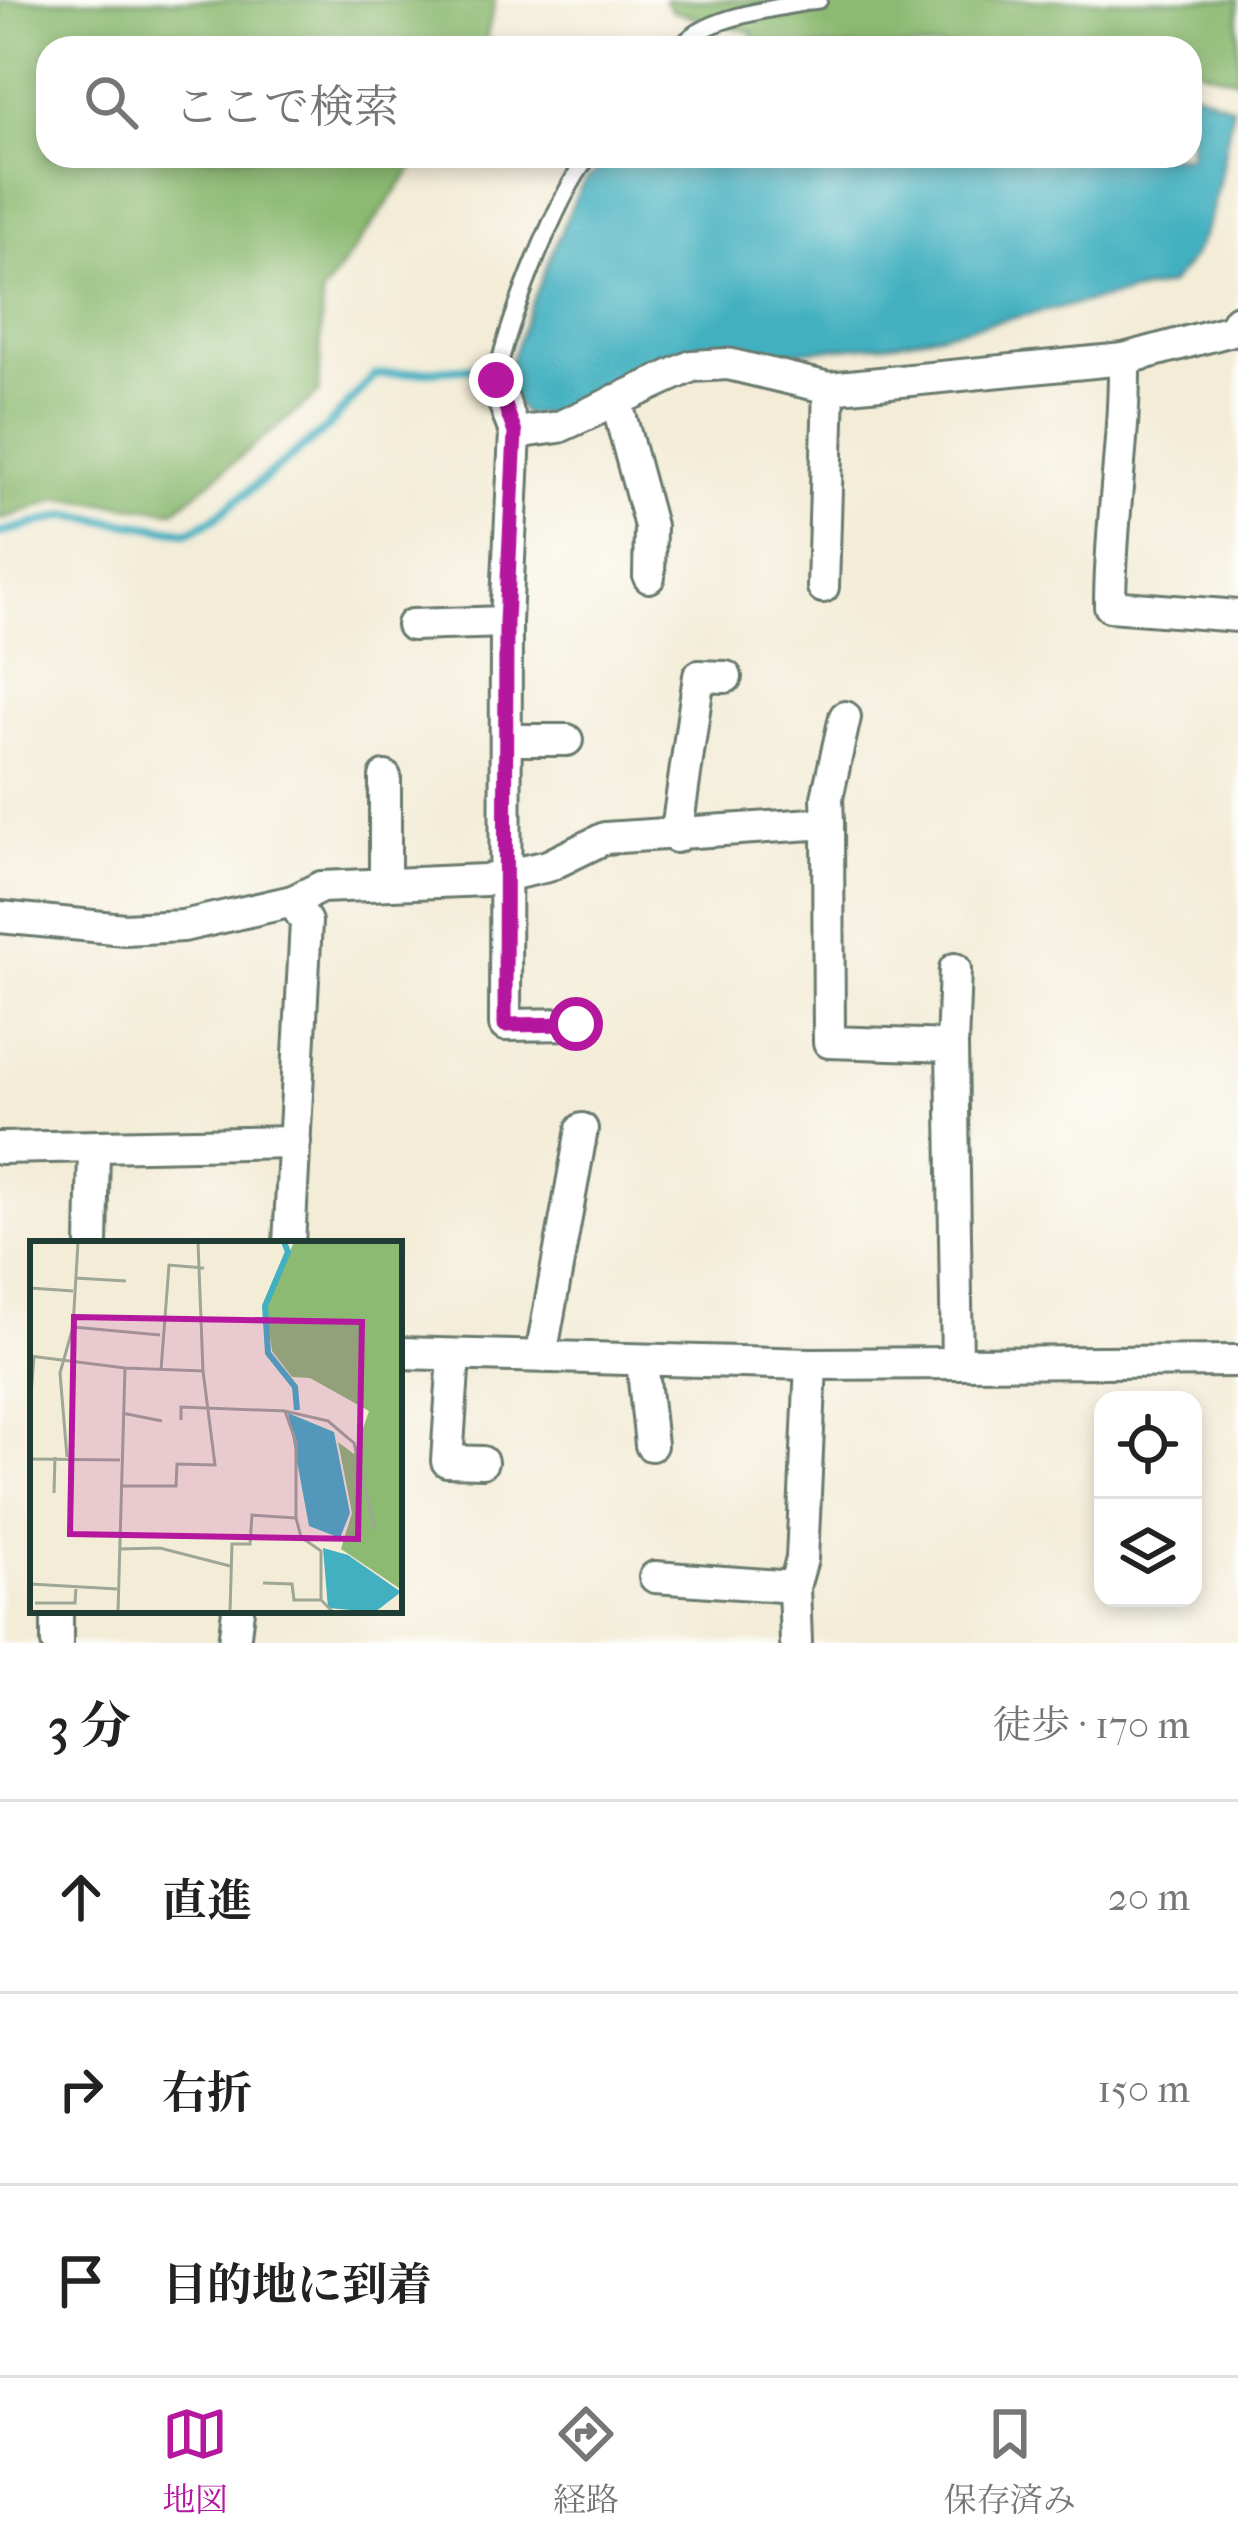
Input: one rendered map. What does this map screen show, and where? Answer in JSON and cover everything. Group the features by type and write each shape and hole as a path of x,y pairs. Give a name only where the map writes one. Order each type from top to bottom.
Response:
{"street":[{"path":"515,433 559,427 692,366 728,364 829,388 1124,359 1236,332"},
{"path":"1124,359 1125,436 1110,531 1110,606 1238,616"},
{"path":"496,380 515,433 506,622 505,1025 576,1024"},
{"path":"823,587 838,543 829,388"},
{"path":"616,400 665,524 649,577"},
{"path":"412,625 506,622"},
{"path":"676,837 699,676 726,677"},
{"path":"845,717 827,798 829,1042 952,1046"},
{"path":"506,740 567,740"},
{"path":"385,884 386,777"},
{"path":"0,916 124,929 183,926 292,901 321,887 505,875 548,866 605,838 829,824"},
{"path":"289,1241 306,922 292,901"},
{"path":"955,969 957,1363"},
{"path":"541,1356 582,1129"},
{"path":"0,1148 94,1150 167,1141 296,1142"},
{"path":"92,1241 94,1150"},
{"path":"402,1353 811,1364 1238,1361"},
{"path":"454,1356 447,1461 482,1462"},
{"path":"642,1360 651,1445"},
{"path":"796,1643 794,1587 802,1559 811,1364"},
{"path":"656,1577 794,1587"},
{"path":"234,1643 238,1613"}],"lane":[{"path":"689,36 745,14 819,0"},
{"path":"496,380 503,343 566,184 579,168"}],"green space":[{"path":"0,0 495,0 487,36 36,36 36,168 413,168 322,294 319,393 174,511 60,498 0,520"},
{"path":"665,0 1238,0 1238,80 1202,70 1202,36 753,36 755,33 672,11"}],"water":[{"path":"1202,94 1233,107 1207,227 1197,249 1168,285 895,343 770,354 699,353 557,415 524,414 506,386 508,371 553,250 576,196 603,168 1202,168"}],"waterway":[{"path":"0,533 67,515 188,532 212,520 325,430 375,375 508,365"}],"route":[{"path":"496,380 495,388 515,433 506,622 505,1025 576,1024"}]}
